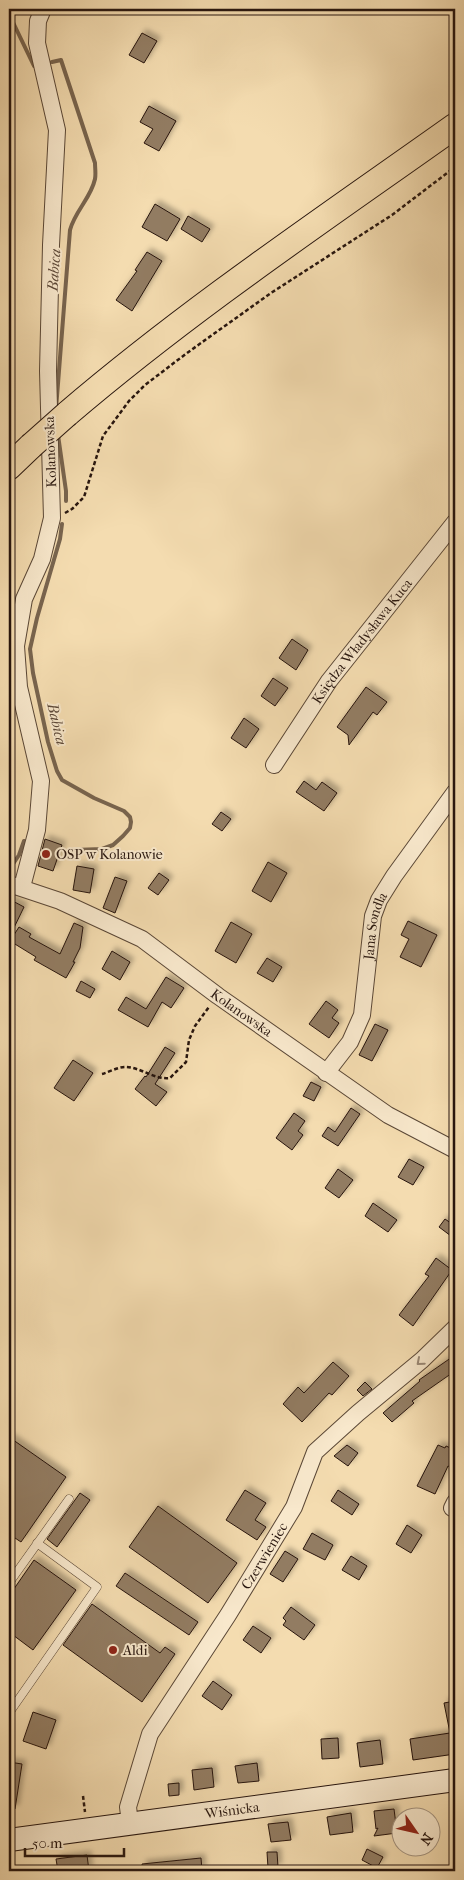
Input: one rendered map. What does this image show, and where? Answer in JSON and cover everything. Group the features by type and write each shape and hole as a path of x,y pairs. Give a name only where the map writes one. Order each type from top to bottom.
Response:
{"main road":[{"path":"9,467 115,373 205,305 455,126"},
{"name":"Wiśnicka","path":"9,1840 455,1780"}],"street":[{"name":"Kolanowska","path":"43,9 38,21 37,43 57,130 51,245 48,371 52,518 42,559 24,600 16,646 19,687 41,781 37,830 15,886 60,901 142,939 218,996 388,1115 455,1150"},
{"name":"Księdza Władysława Kuca","path":"274,765 328,681 455,524"},
{"name":"Jana Sondla","path":"326,1073 350,1042 362,1016 373,916 379,900 394,876 455,792"},
{"name":"Czerwieniec","path":"130,1824 128,1807 150,1734 228,1615 294,1507 315,1452 422,1360 455,1328"}],"lane":[{"path":"9,1583 69,1498"},
{"path":"9,1713 98,1587 37,1543"}],"path":[{"path":"52,518 72,509 84,497 103,436 129,401 145,385 187,352 271,293 392,215 455,167"},
{"path":"102,1074 123,1067 138,1069 162,1079 170,1078 186,1062 195,1026 218,996"},
{"path":"83,1796 86,1815"}],"building":[{"path":"142,33 157,41 144,63 129,55"},
{"path":"149,106 176,121 159,151 144,143 153,129 140,122"},
{"path":"155,204 180,219 167,241 142,227"},
{"path":"188,216 210,229 202,242 181,229"},
{"path":"147,252 162,261 132,311 116,300 137,271 135,270"},
{"path":"292,639 308,650 296,670 279,658"},
{"path":"273,678 288,688 275,706 261,696"},
{"path":"366,687 387,702 377,715 373,712 349,745 348,735 337,727"},
{"path":"244,718 259,729 246,748 231,738"},
{"path":"304,781 316,790 322,782 337,793 324,811 296,792"},
{"path":"221,812 231,819 222,831 212,824"},
{"name":"OSP w Kolanowie","path":"45,839 62,845 53,871 38,866"},
{"path":"268,862 287,873 271,902 252,891"},
{"path":"77,866 94,869 90,893 73,890"},
{"path":"159,873 169,880 158,895 148,888"},
{"path":"115,877 127,881 115,913 103,908"},
{"path":"9,899 24,907 9,938"},
{"path":"408,921 437,935 421,967 400,957 409,939 401,935"},
{"path":"231,922 252,934 236,963 215,951"},
{"path":"74,923 83,927 80,948 66,978 34,960 36,957 10,941 19,927 31,934 29,937 60,954"},
{"path":"112,951 130,962 120,980 102,969"},
{"path":"267,958 282,967 273,982 257,973"},
{"path":"166,977 184,988 171,1008 162,1002 148,1027 118,1010 126,997 146,1009"},
{"path":"81,981 95,989 90,998 76,991"},
{"path":"326,1001 338,1010 332,1018 339,1023 329,1038 309,1024"},
{"path":"375,1024 388,1030 372,1061 359,1055"},
{"path":"165,1047 175,1053 155,1084 167,1092 156,1106 135,1089 146,1077"},
{"path":"73,1060 93,1073 74,1101 54,1088"},
{"path":"311,1082 321,1087 314,1101 303,1096"},
{"path":"351,1108 360,1114 338,1146 322,1136 328,1127 335,1132"},
{"path":"294,1113 305,1121 298,1131 303,1135 292,1150 276,1138"},
{"path":"409,1159 424,1167 413,1185 398,1177"},
{"path":"338,1169 353,1180 339,1198 325,1188"},
{"path":"373,1203 397,1220 388,1232 365,1216"},
{"path":"445,1219 455,1226 455,1239 439,1227"},
{"path":"436,1258 452,1270 413,1326 399,1315 429,1276 425,1274"},
{"path":"455,1355 455,1371 412,1401 414,1403 392,1422 383,1413 419,1380"},
{"path":"333,1362 349,1376 332,1395 329,1393 302,1422 283,1404 298,1387 304,1393"},
{"path":"365,1382 372,1389 363,1396 357,1390"},
{"path":"9,1437 66,1477 21,1542 9,1534"},
{"path":"347,1445 358,1453 348,1466 334,1456"},
{"path":"438,1445 455,1450 455,1469 448,1466 435,1494 417,1486"},
{"path":"245,1490 266,1503 255,1520 266,1527 257,1540 226,1520"},
{"path":"338,1490 359,1504 352,1515 331,1501"},
{"path":"80,1493 90,1500 57,1547 47,1539"},
{"path":"158,1506 237,1563 208,1603 129,1547"},
{"path":"407,1525 422,1535 411,1553 396,1544"},
{"path":"312,1533 333,1545 325,1560 303,1549"},
{"path":"285,1551 298,1559 283,1582 270,1574"},
{"path":"351,1556 367,1566 359,1580 342,1570"},
{"path":"34,1560 76,1590 33,1650 9,1632 9,1596"},
{"path":"125,1573 198,1622 189,1635 116,1586"},
{"name":"Aldi","path":"92,1604 160,1653 165,1647 175,1654 142,1702 63,1645"},
{"path":"291,1607 315,1625 304,1640 283,1625 286,1621 283,1618"},
{"path":"253,1626 271,1638 261,1653 243,1640"},
{"path":"213,1681 232,1695 222,1710 202,1696"},
{"path":"455,1701 455,1754 413,1760 410,1739 450,1733 444,1703"},
{"path":"33,1712 56,1720 46,1749 23,1741"},
{"path":"338,1738 339,1758 322,1759 321,1739"},
{"path":"380,1740 383,1764 360,1767 357,1743"},
{"path":"9,1762 22,1764 15,1809 9,1808"},
{"path":"257,1763 259,1781 238,1783 235,1766"},
{"path":"212,1768 214,1787 194,1790 192,1770"},
{"path":"179,1783 179,1795 169,1796 168,1784"},
{"path":"392,1809 392,1834 374,1836 378,1828 376,1829 374,1811"},
{"path":"351,1813 353,1832 330,1835 327,1817"},
{"path":"288,1822 291,1840 271,1842 268,1824"},
{"path":"367,1849 383,1857 377,1868 362,1860"},
{"path":"267,1852 277,1852 278,1867 268,1868"},
{"path":"87,1855 89,1871 58,1871 56,1859"},
{"path":"201,1858 202,1871 143,1871 142,1864"}],"waterway":[{"name":"Babica","path":"9,14 34,66"},
{"name":"Babica","path":"52,62 61,60 95,163 93,186 75,217 70,230 56,409"},
{"name":"Babica","path":"58,435 66,501"},
{"name":"Babica","path":"62,524 60,539 30,649 33,673 48,742 57,771 62,780 94,798 124,811 130,817 131,822 130,828 113,845 102,849 74,850"},
{"name":"Babica","path":"9,870 19,855 24,841"}],"place":[{"name":"OSP w Kolanowie","path":"46,854"},
{"name":"Aldi","path":"113,1650"}]}
